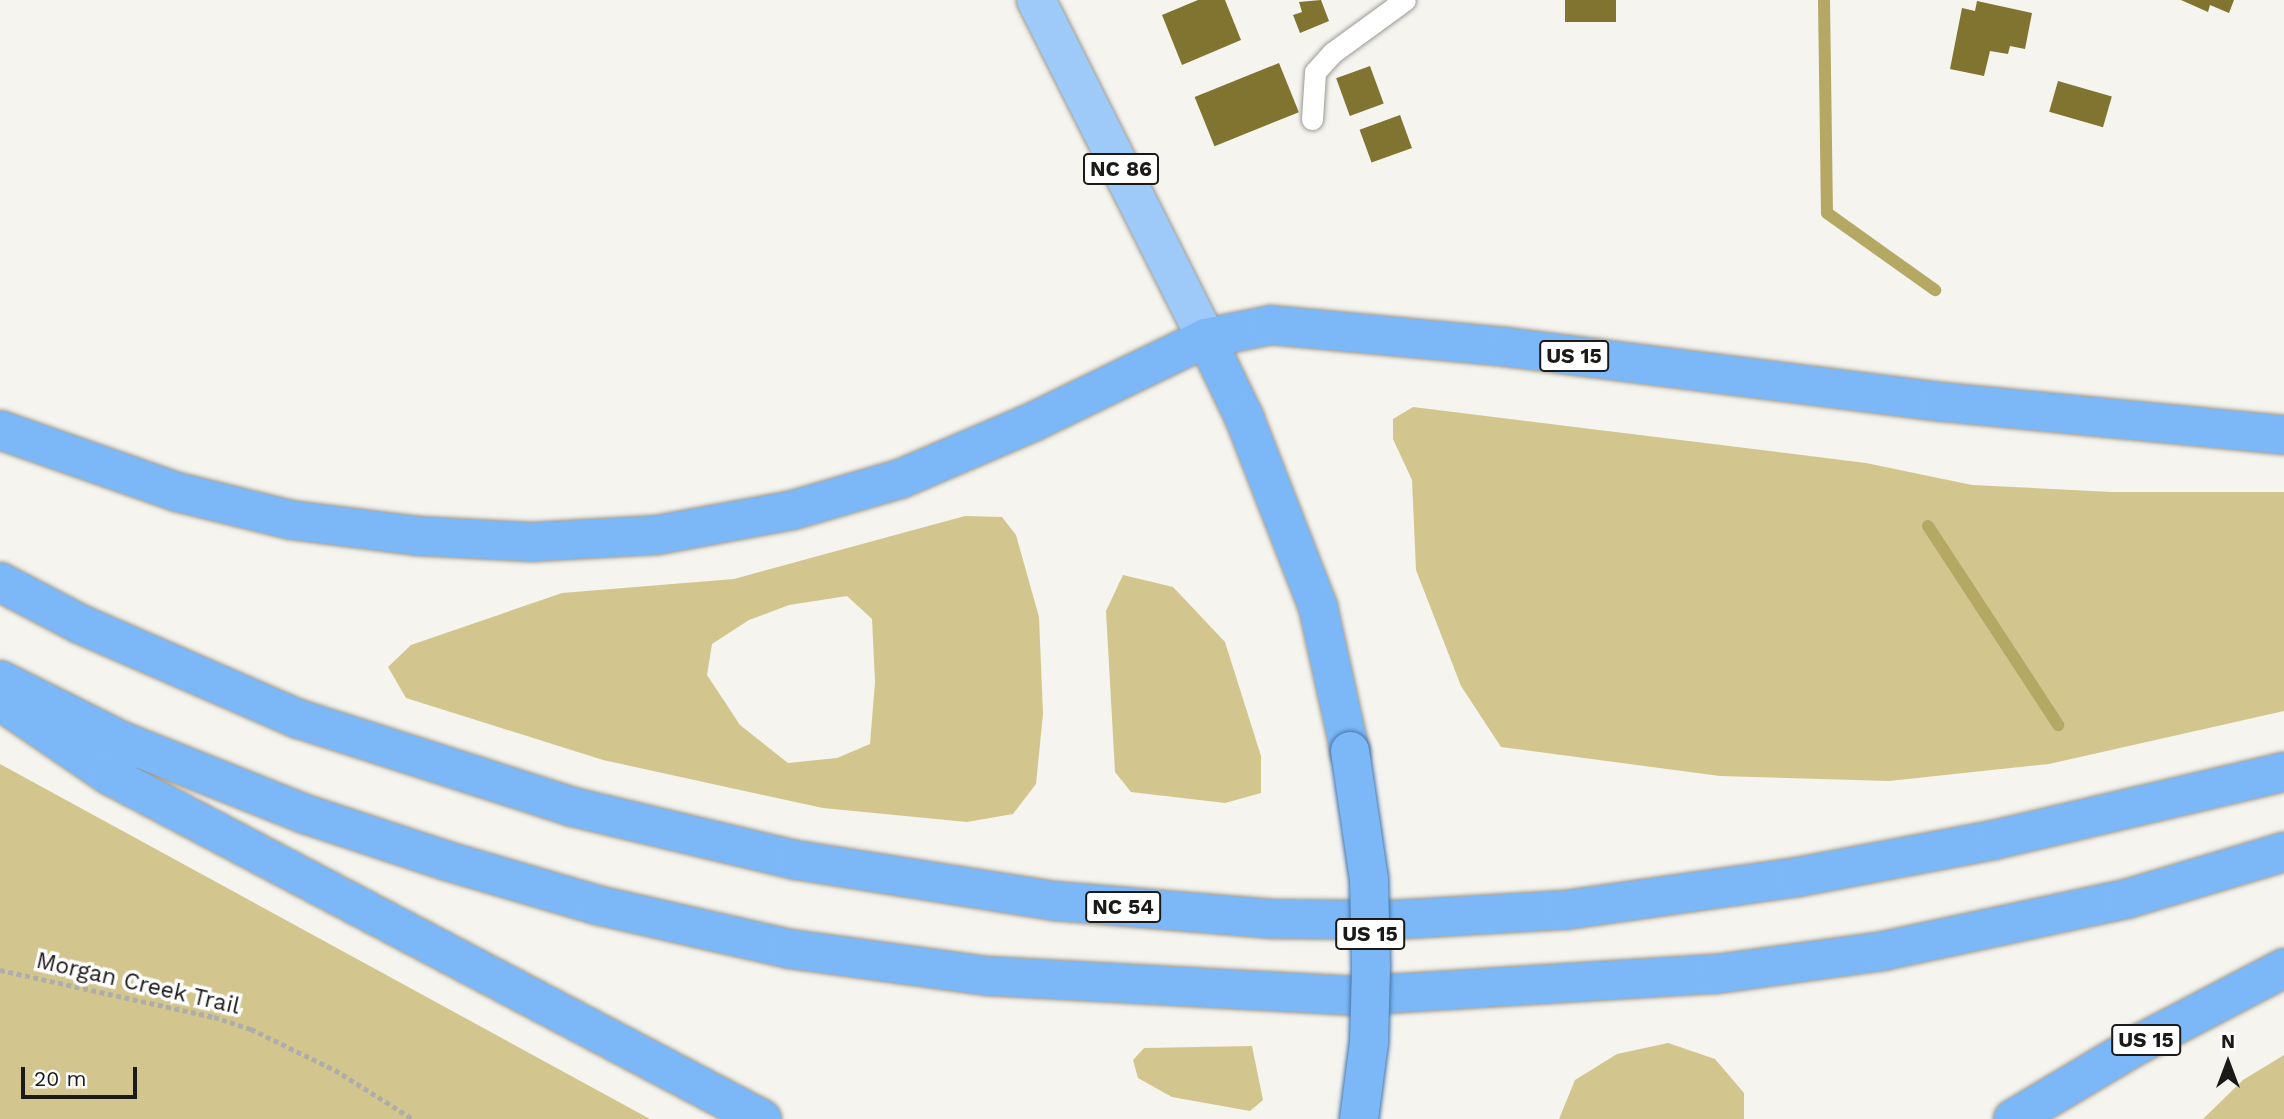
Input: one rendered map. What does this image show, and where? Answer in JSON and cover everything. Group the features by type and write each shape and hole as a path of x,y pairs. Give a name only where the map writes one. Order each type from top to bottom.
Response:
{"highway":[{"name":"US 15","path":"1359,1119 1368,1042 1371,967 1368,879 1350,751 1318,607 1244,417 1206,338 1291,324 1955,403 2284,435"},
{"path":"0,430 177,492 290,520 417,536 532,542 657,535 793,510 900,479 1035,421 1206,338"},
{"name":"NC 54","path":"0,582 80,624 299,719 573,807 796,860 1055,901 1273,919 1390,920 1566,909 1798,877 1994,840 2284,772"},
{"path":"0,680 124,742 305,814 460,865 601,906 790,949 1002,977 1352,996 1716,974 1896,948 2126,899 2284,852"},
{"path":"0,701 109,775 762,1119"},
{"name":"US 15","path":"2013,1119 2137,1045 2284,968"}],"main road":[{"name":"NC 86","path":"1036,0 1206,338"}],"lane":[{"path":"1312,119 1315,72 1332,52 1405,0"}],"path":[{"name":"Morgan Creek Trail","path":"0,970 214,1017 335,1070 413,1119"}],"shaded area":[{"path":"1413,407 1866,463 1972,485 2112,492 2284,492 2284,711 2049,764 1889,781 1720,776 1501,747 1461,686 1416,570 1412,480 1393,439 1393,419"},
{"path":"965,516 1002,517 1016,535 1039,617 1043,714 1036,784 1013,814 967,822 823,808 603,760 406,698 388,667 411,645 562,593 734,579","holes":["847,596 872,619 875,682 870,744 837,758 788,763 740,725 707,675 712,644 749,620 789,605"]},
{"path":"1123,575 1173,587 1225,642 1261,756 1261,793 1225,803 1131,792 1115,772 1106,611"},
{"path":"0,764 650,1119 0,1119"},
{"path":"1668,1043 1715,1059 1744,1093 1744,1119 1559,1119 1575,1080 1617,1054"},
{"path":"1252,1046 1263,1100 1250,1111 1172,1097 1138,1078 1133,1060 1144,1048"},
{"path":"2284,1055 2284,1119 2203,1119 2243,1080"}],"building":[{"path":"1198,0 1225,0 1241,40 1182,65 1162,15"},
{"path":"1321,0 1329,21 1300,33 1293,15 1302,12 1299,2"},
{"path":"1565,0 1616,0 1616,22 1565,22"},
{"path":"2181,0 2234,0 2229,13 2210,5 2208,12"},
{"path":"1977,1 2032,13 2025,49 2010,46 2008,54 1990,51 1984,76 1950,69 1962,8 1975,11"},
{"path":"1279,63 1299,112 1214,146 1195,97"},
{"path":"1370,66 1384,104 1350,116 1336,78"},
{"path":"2058,81 2112,96 2103,127 2049,112"},
{"path":"1400,115 1412,148 1372,163 1360,130"}],"waterway":[{"path":"1824,0 1827,213 1935,290"},
{"path":"1928,526 2058,725"}]}
